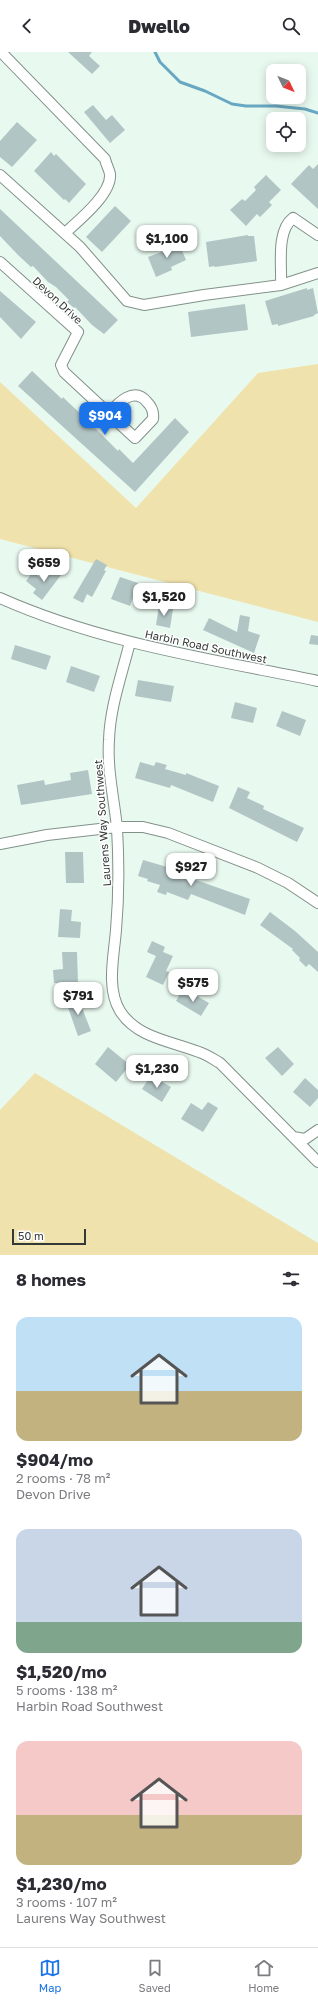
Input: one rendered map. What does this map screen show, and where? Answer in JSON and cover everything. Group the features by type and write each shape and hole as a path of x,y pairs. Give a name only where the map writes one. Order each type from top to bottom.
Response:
{"street":[{"path":"1,52 104,159 110,175 107,188 88,212 65,233"},
{"path":"0,175 80,247 127,301 144,305 204,295 281,285 318,273"},
{"path":"281,285 283,238 288,222 294,218 318,234"},
{"name":"Devon Drive","path":"0,262 78,332 61,365 64,372 108,413 135,438 153,419 152,407 145,399 134,395 125,398 108,413"},
{"name":"Harbin Road Southwest","path":"0,598 47,619 130,642 318,681"},
{"name":"Laurens Way Southwest","path":"130,642 113,712 109,739 109,771 117,827 119,888 112,981 114,997 120,1010 130,1024 144,1034 201,1052 220,1063 318,1162"},
{"path":"0,844 47,835 117,827 143,827 168,833 258,868 288,883 318,903"},
{"path":"293,1137 305,1139 318,1130"}],"shaded area":[{"path":"318,364 318,622 0,539 0,382 136,508 258,373"},
{"path":"35,1073 318,1243 318,1255 0,1255 0,1110"}],"building":[{"path":"68,52 92,52 89,56 100,66 92,74"},
{"path":"93,105 106,120 112,115 125,130 110,143 84,112"},
{"path":"17,122 37,140 12,167 0,157 0,141"},
{"path":"51,152 54,156 56,154 86,184 69,203 34,171"},
{"path":"318,164 318,209 291,184 309,165 313,169"},
{"path":"266,175 281,190 269,202 272,205 260,217 257,214 246,226 230,210 242,199 245,201 256,190 254,187"},
{"path":"115,206 131,221 102,252 86,237"},
{"path":"0,209 118,320 104,334 92,325 75,307 74,308 67,302 69,300 56,287 48,282 33,266 31,267 0,236"},
{"path":"248,235 254,236 257,261 209,267 206,242"},
{"path":"178,241 186,260 171,267 172,270 156,277 148,257 164,251 162,247"},
{"path":"307,288 307,290 313,288 318,313 314,316 278,326 278,324 272,325 265,301"},
{"path":"0,291 36,322 21,339 0,317"},
{"path":"245,304 248,330 191,337 188,312"},
{"path":"32,371 62,399 63,397 81,414 79,416 94,429 95,428 118,451 119,449 133,463 175,418 189,432 135,492 18,386"},
{"path":"96,559 107,565 104,570 106,571 92,597 87,594 83,603 73,598"},
{"path":"51,567 61,575 42,600 33,593 36,589 26,581 33,572 42,579"},
{"path":"120,577 138,583 130,606 111,599"},
{"path":"159,606 173,609 170,628 156,625"},
{"path":"240,615 250,617 248,631 260,635 254,653 203,630 209,618 237,632"},
{"path":"311,635 318,636 318,645 309,644"},
{"path":"15,645 51,656 46,670 11,659"},
{"path":"71,666 100,676 94,692 66,682"},
{"path":"138,680 174,686 171,702 135,696"},
{"path":"235,702 257,708 253,723 231,718"},
{"path":"282,711 306,720 300,736 276,726"},
{"path":"140,762 154,766 156,762 167,765 165,769 186,775 186,773 219,786 213,802 171,785 170,788 135,778"},
{"path":"88,770 92,794 21,805 17,785 44,780 45,785 71,780 70,773"},
{"path":"238,787 250,792 247,798 264,806 263,809 304,828 297,842 229,808"},
{"path":"65,852 83,852 84,883 66,883"},
{"path":"143,860 174,869 173,872 250,899 245,915 191,894 188,900 167,892 166,895 157,892 160,885 147,881 148,879 138,876"},
{"path":"60,909 72,910 71,921 81,922 80,938 58,937"},
{"path":"270,912 295,931 318,952 318,972 309,964 306,967 299,960 300,958 292,950 293,949 260,925"},
{"path":"152,941 165,947 163,952 173,956 166,971 169,972 163,985 146,977 156,956 147,952"},
{"path":"62,952 77,952 78,983 54,983 53,970 63,969"},
{"path":"181,992 188,996 190,992 209,1003 201,1016 176,1001"},
{"path":"77,995 91,1031 78,1036 65,999"},
{"path":"108,1047 130,1065 116,1082 95,1064"},
{"path":"278,1047 294,1064 282,1076 265,1058"},
{"path":"150,1077 155,1078 171,1087 162,1102 142,1089"},
{"path":"305,1078 318,1090 318,1098 310,1107 293,1092"},
{"path":"208,1102 218,1108 203,1132 181,1119 191,1103 202,1110"}],"waterway":[{"path":"155,52 160,62 180,82 205,91 232,104 305,109 318,113"}]}
